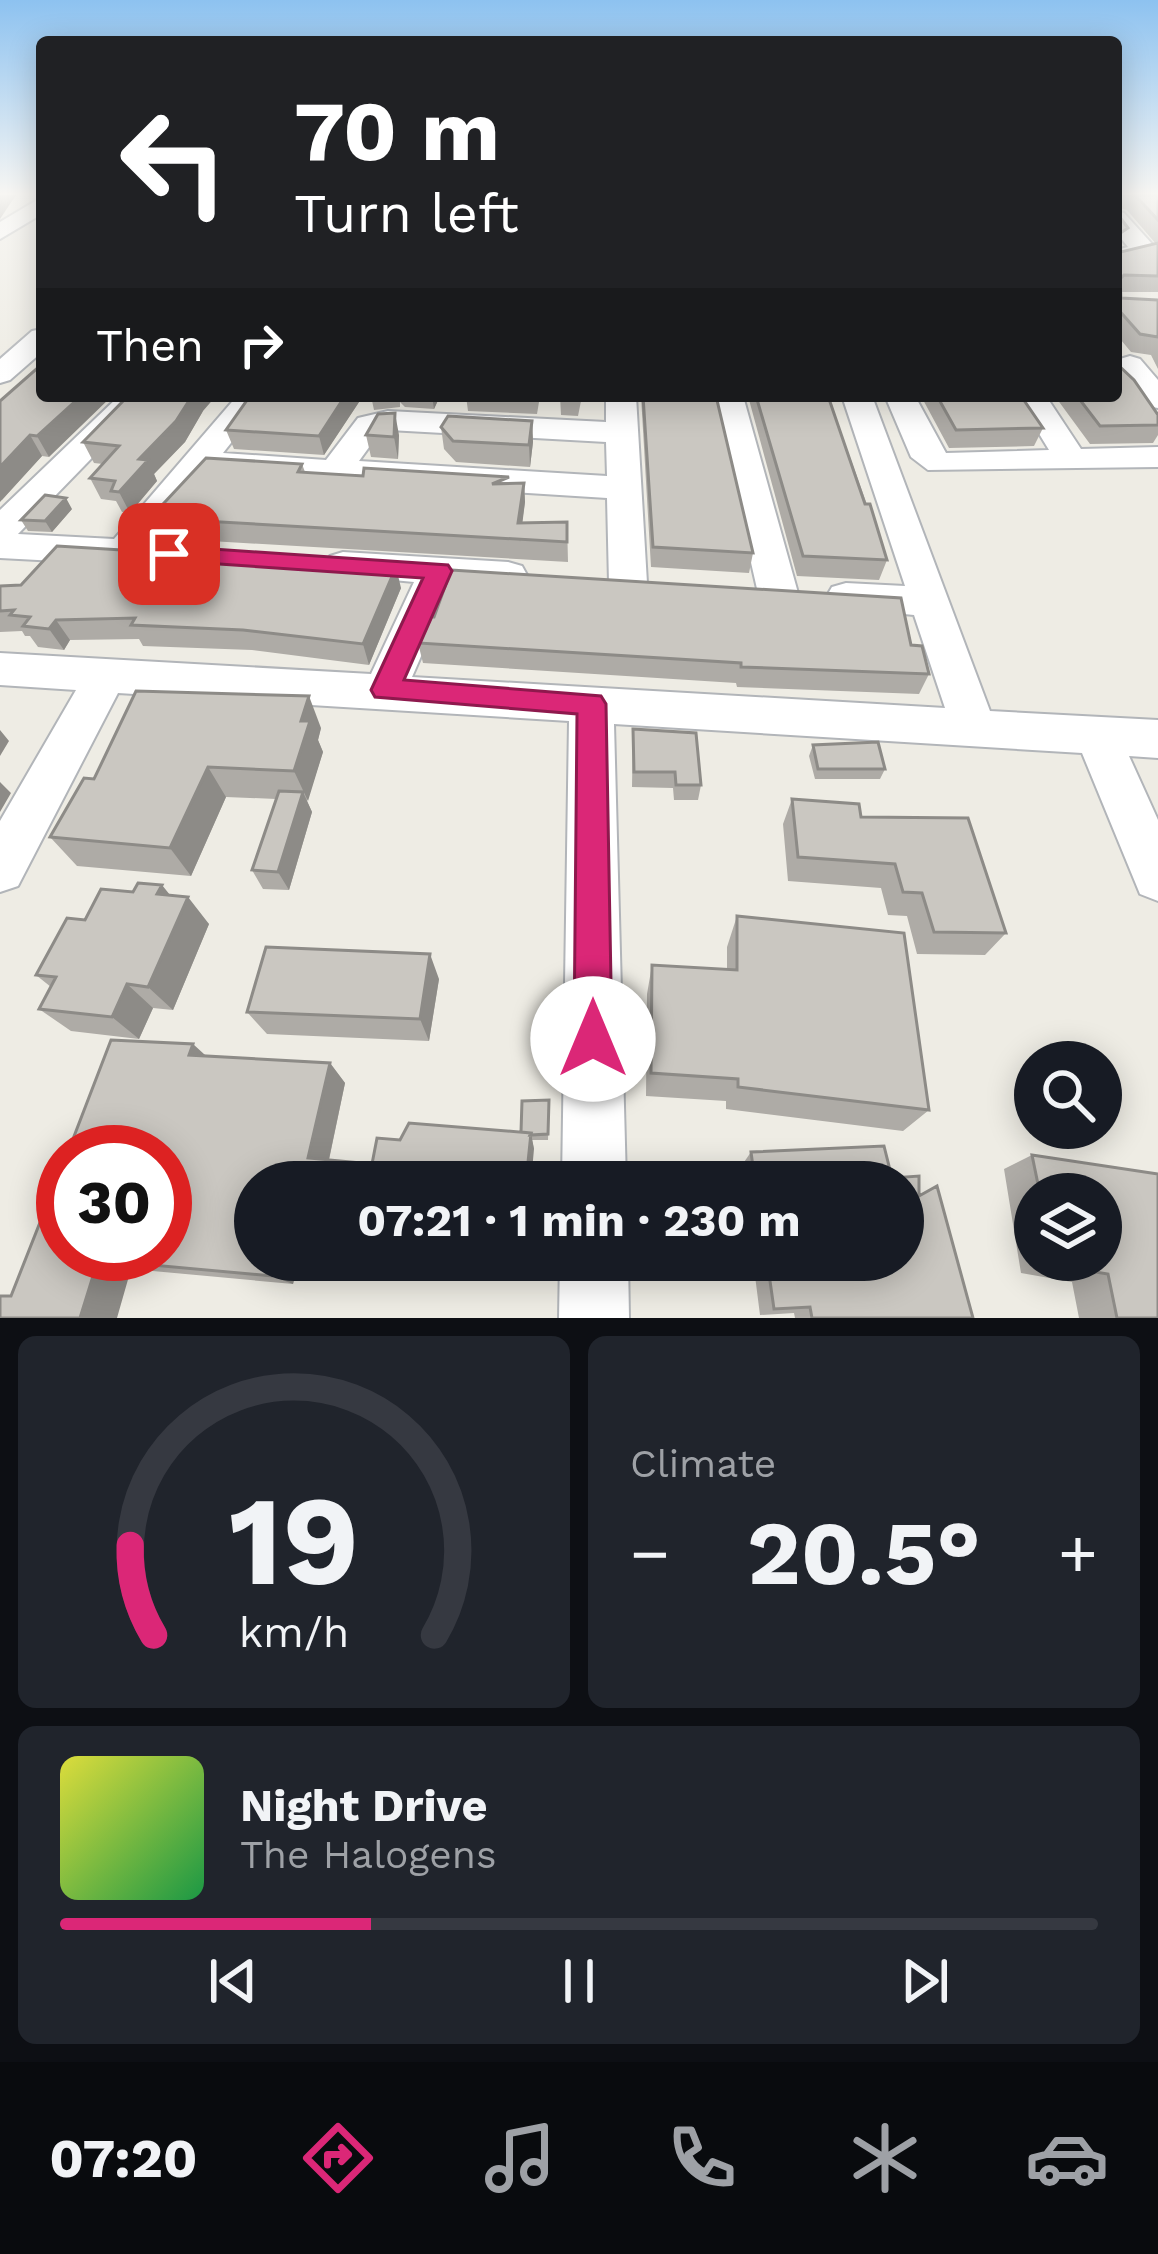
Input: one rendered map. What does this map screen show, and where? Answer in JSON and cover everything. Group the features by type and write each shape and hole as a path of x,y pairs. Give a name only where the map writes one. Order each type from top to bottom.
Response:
{"street":[{"path":"0,333 36,336"},
{"path":"7,386 36,345"},
{"path":"1135,365 1158,399"},
{"path":"7,386 36,373"},
{"path":"0,531 130,402"},
{"path":"124,551 248,402"},
{"path":"621,402 628,583"},
{"path":"730,402 778,593"},
{"path":"859,402 974,727"},
{"path":"903,402 928,457 953,466 1158,457"},
{"path":"1034,402 1072,460"},
{"path":"334,471 368,425 377,421 624,433"},
{"path":"199,462 624,488"},
{"path":"0,546 169,554"},
{"path":"304,562 533,577"},
{"path":"385,690 439,571"},
{"path":"580,580 670,586"},
{"path":"735,590 932,602"},
{"path":"0,669 1158,739"},
{"path":"0,869 106,675"},
{"path":"591,704 594,1161"},
{"path":"1097,734 1158,877"},
{"path":"594,1281 594,1318"}],"building":[{"path":"1122,257 1158,257 1158,276 1124,275"},
{"path":"1122,298 1158,300 1158,337 1140,334 1122,314"},
{"path":"36,369 36,402 74,402 37,436 30,435 0,467 0,401"},
{"path":"1122,369 1158,415 1158,425 1100,426 1082,402 1122,402"},
{"path":"122,402 188,402 139,459 148,460 119,492 111,491 115,481 90,478 119,446 83,442"},
{"path":"246,402 341,402 319,436 226,430"},
{"path":"643,402 717,402 753,553 653,547"},
{"path":"758,402 830,402 887,560 803,556"},
{"path":"940,402 1025,402 1043,428 956,430"},
{"path":"395,413 394,437 366,435 378,414"},
{"path":"448,416 532,421 529,445 453,441 441,427"},
{"path":"206,458 302,464 298,472 363,476 364,468 509,477 492,484 524,483 518,523 567,522 567,542 150,518"},
{"path":"45,495 66,498 45,521 21,520"},
{"path":"57,546 396,567 363,644 243,630 131,625 135,618 56,620 49,629 23,626 30,617 10,615 14,610 0,611 0,586 21,585"},
{"path":"451,570 901,598 911,645 922,646 929,674 741,667 741,663 418,643 434,617"},
{"path":"136,691 309,696 301,721 310,721 294,771 208,767 170,848 50,837 84,778 94,779"},
{"path":"633,729 696,733 701,785 676,785 675,772 634,772"},
{"path":"878,742 885,769 818,769 813,745"},
{"path":"279,791 303,792 278,872 252,870"},
{"path":"792,799 859,804 861,817 968,818 1006,933 934,932 922,893 903,892 895,864 798,857"},
{"path":"138,883 162,885 157,894 188,897 148,987 127,984 112,1017 39,1009 56,977 36,975 67,918 85,920 101,889 133,892"},
{"path":"737,916 904,933 929,1110 738,1087 738,1079 651,1073 652,965 737,970"},
{"path":"266,947 430,954 420,1019 247,1012"},
{"path":"111,1040 193,1044 189,1055 330,1063 308,1158 340,1161 234,1161 234,1273 192,1269 192,1125 78,1125"},
{"path":"549,1100 548,1134 521,1132 522,1101"},
{"path":"409,1123 531,1133 528,1161 373,1161 377,1138 400,1140"},
{"path":"884,1146 888,1161 752,1161 751,1152"},
{"path":"1032,1155 1158,1174 1158,1318 1117,1318 1109,1281 1122,1281 1122,1173 1036,1173"},
{"path":"937,1186 973,1318 812,1318 810,1307 774,1309 770,1281 924,1281 924,1193"},
{"path":"36,1233 36,1281 91,1281 80,1318 0,1318 0,1296 11,1296"}],"route":[{"path":"169,554 439,571 385,690 591,704 593,1039"}]}
